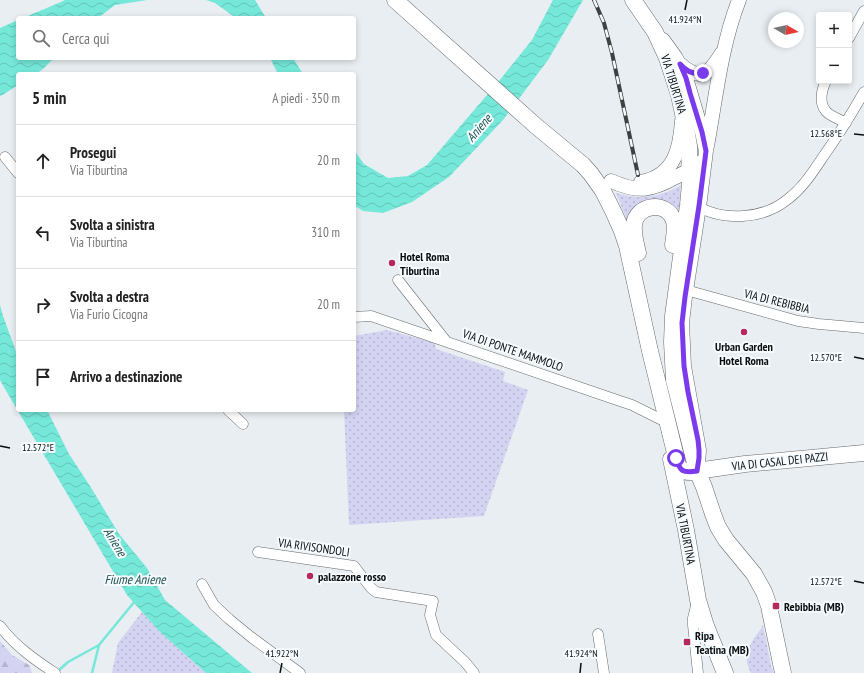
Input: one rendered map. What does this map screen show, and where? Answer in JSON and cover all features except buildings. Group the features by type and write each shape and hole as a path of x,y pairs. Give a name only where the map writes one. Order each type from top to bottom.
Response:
{"main road":[{"path":"385,0 428,29"},
{"path":"395,0 428,29"},
{"name":"VIA TIBURTINA","path":"633,0 662,46 678,90 688,137 690,184 672,316 674,380 697,471 704,487 714,519 726,540 754,574 764,592 772,616 783,673"},
{"name":"VIA TIBURTINA","path":"428,29 536,126 583,165 603,192 622,231 678,465 683,471 697,471"},
{"path":"650,352 650,326 642,269 635,240 634,226 638,215 643,210 648,208 659,207 664,209 670,214 674,222 675,231 668,281 668,296 672,316"},
{"name":"VIA TIBURTINA","path":"660,391 660,419 673,468 686,530 698,600 706,626 725,673"},
{"name":"VIA DI CASAL DEI PAZZI","path":"697,471 745,464 864,453"}],"street":[{"path":"583,165 601,176 624,186 647,189 661,186 690,170 694,166 706,151 723,51 739,0"},
{"path":"852,33 864,11"},
{"name":"VIA TIBURTINA","path":"654,32 667,45 680,64 686,78 706,151 682,323 683,356 700,454 697,471"},
{"path":"680,64 686,70 699,74 708,71 723,51"},
{"path":"824,84 821,97 824,108 829,114 846,123"},
{"path":"699,206 718,215 738,216 754,215 781,204 796,192 810,177 846,123 864,92"},
{"path":"611,181 629,183 642,182 655,178 667,169 674,159 678,147 681,134 682,110"},
{"path":"5,156 16,170"},
{"path":"398,280 446,341"},
{"name":"VIA DI REBIBBIA","path":"686,290 798,321 864,328"},
{"name":"VIA DI PONTE MAMMOLO","path":"356,317 371,316 446,341 632,405 660,419"},
{"path":"230,412 243,424"},
{"name":"VIA RIVISONDOLI","path":"258,552 354,566 371,588 376,592 433,602 430,615 436,635 465,662 474,673"},
{"path":"202,584 214,605 229,619 300,673"},
{"path":"698,600 693,618 698,673"},
{"path":"0,626 19,647 55,673"},
{"path":"598,634 604,673"}],"green space":[{"path":"681,185 678,213 674,208 627,220 616,193 633,197 642,197 665,193"},
{"path":"387,330 435,343 436,349 505,372 503,381 528,390 484,516 349,525 344,412 356,412 356,336"},
{"path":"142,612 160,632 206,673 112,673 118,643"},
{"path":"763,625 771,666 774,673 751,673 748,666 747,653 751,643"},
{"path":"0,641 12,655 29,665 32,673 0,673"}],"water":[{"path":"65,0 147,0 115,5 101,16 28,16"},
{"path":"206,0 255,0 265,16 233,16 215,3"},
{"name":"Aniene","path":"553,0 583,0 548,60 503,120 449,177 412,202 383,213 363,211 356,206 356,153 364,164 388,178 408,176 427,165 532,40"},
{"path":"16,21 16,60 52,60 39,72 16,72 16,86 1,96 0,95 0,28"},
{"path":"271,60 294,60 302,72 277,72"},
{"name":"Fiume Aniene","path":"0,305 16,352 16,407 0,380"},
{"name":"Fiume Aniene","path":"19,412 48,412 69,454 119,534 147,568 165,600 252,673 206,673 160,632 127,595"}],"waterway":[{"path":"92,673 99,645 135,601"},
{"path":"58,671 68,662 99,645"}],"railway":[{"path":"594,0 604,23 612,53 638,175"}],"place":[{"name":"Hotel Roma Tiburtina","path":"392,263"},
{"name":"Urban Garden Hotel Roma","path":"744,332"},
{"name":"palazzone rosso","path":"310,576"},
{"name":"Rebibbia (MB)","path":"776,606"},
{"name":"Ripa Teatina (MB)","path":"687,642"}],"route":[{"path":"676,458 680,469 683,471 697,471 699,458 698,440 684,366 682,323 706,151 686,78 680,64 689,72 703,73"}]}
